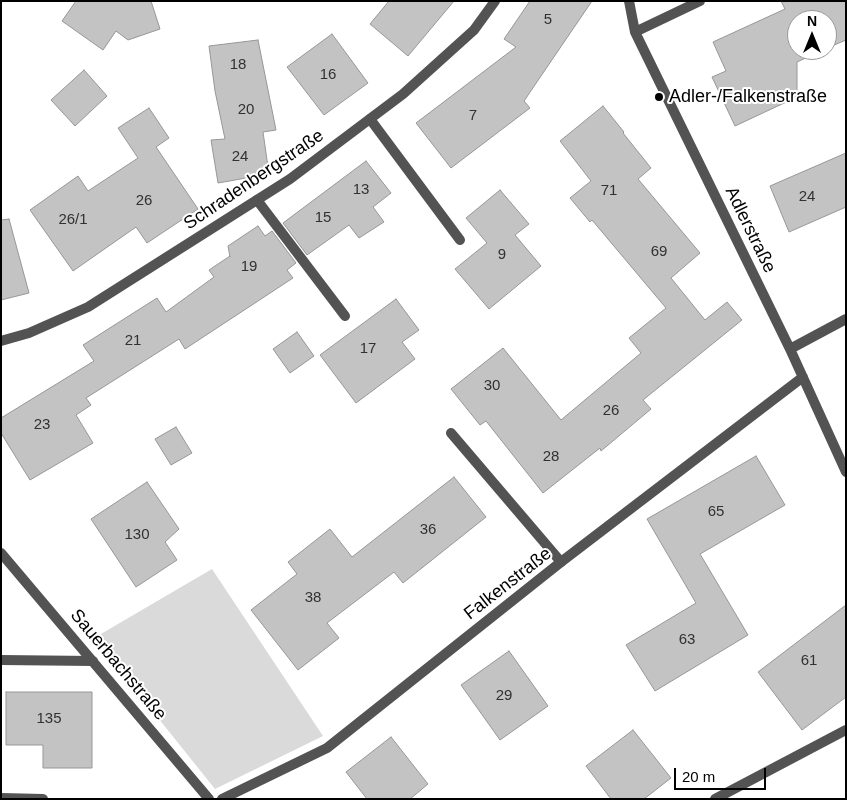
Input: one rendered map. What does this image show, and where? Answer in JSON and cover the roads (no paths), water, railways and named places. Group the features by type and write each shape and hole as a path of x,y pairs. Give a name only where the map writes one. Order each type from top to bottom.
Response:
{"street":[{"name":"Schradenbergstraße","path":"1,341 29,333 88,308 290,179 402,94 474,30 495,1"},
{"name":"Adlerstraße","path":"629,1 635,32 790,349 846,472"},
{"path":"635,32 700,1"},
{"path":"370,119 460,240"},
{"path":"257,200 345,316"},
{"path":"790,349 846,319"},
{"name":"Falkenstraße","path":"222,799 327,748 561,562 803,377"},
{"path":"451,432 561,562"},
{"name":"Sauerbachstraße","path":"1,553 210,799"},
{"path":"1,660 93,661"},
{"path":"715,799 846,730"},
{"path":"1,798 43,799"}],"place":[{"name":"Adler-/Falkenstraße","path":"659,97"}]}
